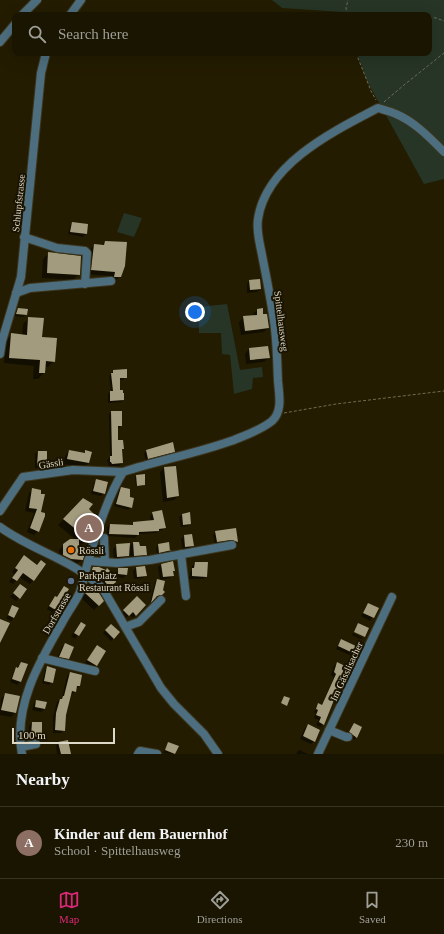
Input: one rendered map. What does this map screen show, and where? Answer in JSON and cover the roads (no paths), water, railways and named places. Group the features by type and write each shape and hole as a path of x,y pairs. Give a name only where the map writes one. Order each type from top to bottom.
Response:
{"street":[{"path":"25,12 37,0"},
{"path":"72,12 81,0"},
{"path":"0,42 12,28"},
{"name":"Schlupfstrasse","path":"0,354 21,276 41,73 45,56"},
{"name":"Spittelhausweg","path":"124,472 212,448 242,437 268,424 278,413 279,395 274,315 258,231 258,220 263,202 274,181 291,162 333,132 362,115 378,108 396,114 406,120 430,138 444,152"},
{"path":"24,237 57,248 85,251 87,253 85,284"},
{"path":"16,293 30,288 111,281"},
{"name":"Gässli","path":"0,511 23,478 73,470 124,472"},
{"path":"84,574 107,508 119,478 124,472"},
{"path":"0,527 19,540 58,558 97,582 115,608 166,696 204,734 218,754"},
{"path":"104,538 105,562"},
{"path":"88,561 117,563 150,560 232,545"},
{"path":"181,554 186,596"},
{"name":"Dorfstrasse","path":"21,751 20,735 24,706 33,678 42,658 79,592 84,574"},
{"name":"Im Gässlisacher","path":"318,754 392,597"},
{"path":"125,627 138,622 161,600"},
{"path":"42,658 95,671"},
{"path":"329,730 348,737"},
{"path":"21,751 36,744"},
{"path":"138,754 140,751 157,754"}],"place":[{"name":"Kinder auf dem Bauernhof","path":"89,528"},
{"name":"Rössli","path":"71,550"},
{"name":"Parkplatz Restaurant Rössli","path":"71,581"}]}
